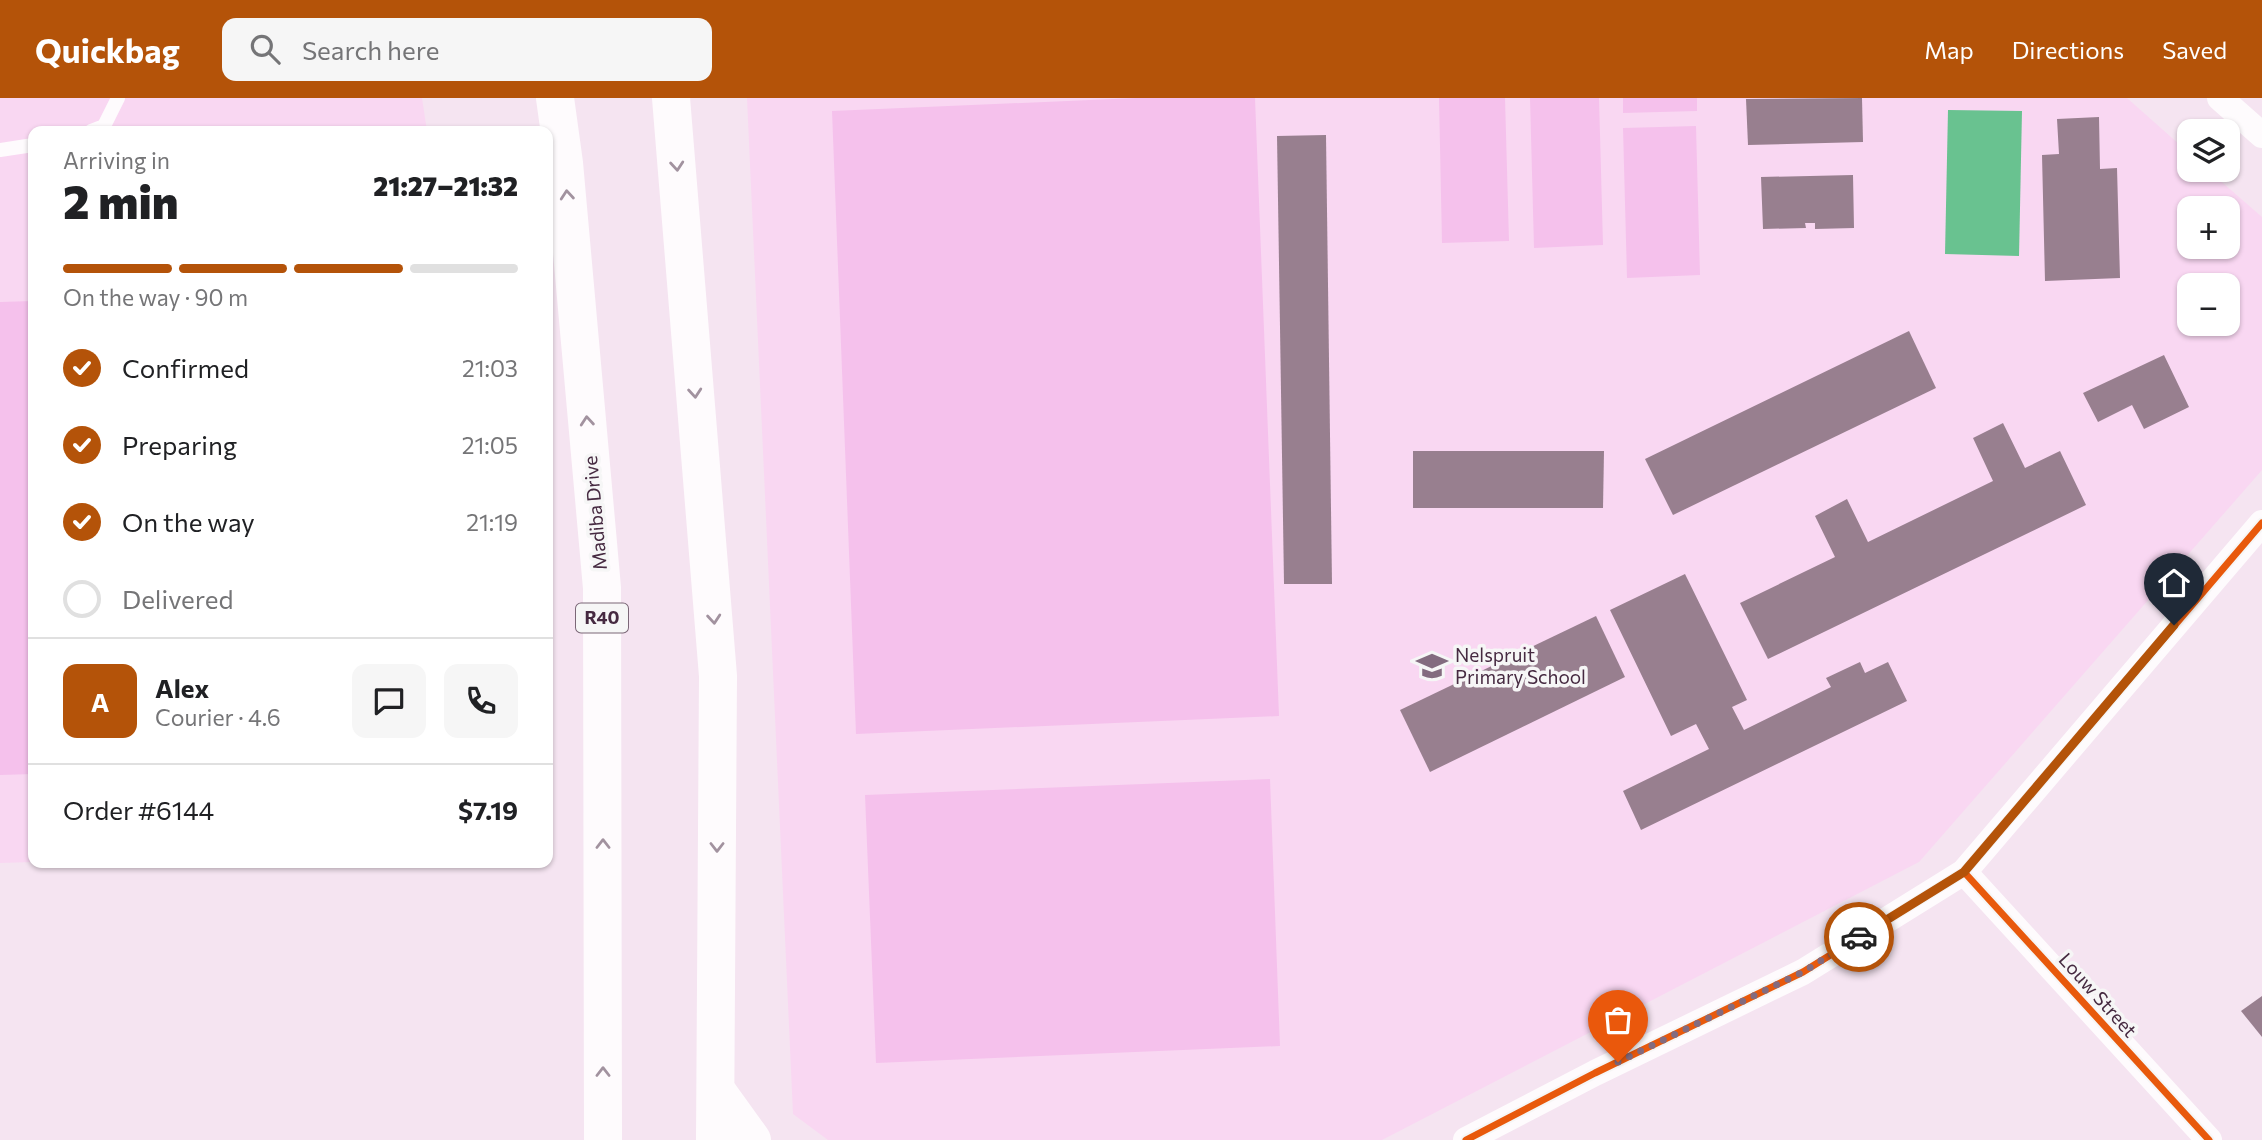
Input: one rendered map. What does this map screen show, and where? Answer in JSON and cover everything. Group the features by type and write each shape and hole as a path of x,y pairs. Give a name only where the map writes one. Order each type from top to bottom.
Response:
{"main road":[{"name":"Madiba Drive","path":"555,98 564,163 602,589 600,1134"},
{"path":"671,98 718,676 715,1140"},
{"path":"716,1090 752,1140"}],"street":[{"path":"2220,98 2262,135"},
{"path":"1466,1140 1595,1073 1803,972 1964,872 2262,523"},
{"name":"Louw Street","path":"1964,872 2209,1140"}],"lane":[{"path":"104,126 118,98"},
{"path":"0,150 28,146"}],"shaded area":[{"path":"0,98 422,98 426,126 28,126 28,862 0,863"},
{"name":"Nelspruit Primary School","path":"747,98 2127,98 2177,142 2177,182 2222,182 2238,196 2177,196 2177,259 2240,259 2240,198 2262,217 2262,470 1919,862 1382,1140 828,1140 793,1114"},
{"path":"1136,98 1255,98 1279,716 856,734 832,111"},
{"path":"1439,98 1505,98 1509,241 1442,243"},
{"path":"1530,98 1599,98 1603,245 1534,248"},
{"path":"1623,98 1697,98 1697,111 1623,113"},
{"path":"1948,110 2022,111 2019,256 1945,254"},
{"path":"1696,126 1700,275 1627,278 1623,128"},
{"path":"28,301 28,774 0,775 0,302"},
{"path":"1270,779 1280,1046 876,1063 865,795"}],"building":[{"path":"1862,98 1863,142 1748,145 1746,99"},
{"path":"2099,117 2100,169 2117,168 2120,278 2045,281 2042,155 2059,154 2057,119"},
{"path":"1326,135 1332,584 1284,584 1277,136"},
{"path":"1853,175 1854,228 1815,229 1815,223 1805,223 1806,228 1763,229 1761,177"},
{"path":"1909,331 1936,388 1673,515 1645,459"},
{"path":"2164,355 2189,407 2144,429 2132,405 2098,422 2083,393"},
{"path":"2003,423 2025,468 2060,451 2086,505 1768,659 1740,603 1835,557 1815,516 1847,499 1868,542 1993,481 1973,438"},
{"path":"1413,451 1604,451 1603,508 1413,508"},
{"path":"1685,574 1747,700 1732,707 1744,730 1831,687 1826,678 1860,662 1865,673 1888,662 1907,701 1641,830 1623,791 1709,749 1696,724 1671,736 1610,610"},
{"path":"1596,616 1625,677 1430,772 1400,710"},
{"path":"2262,996 2262,1037 2241,1011"}],"cycle path":[{"path":"1466,1140 1595,1073 1803,972 1964,872 2262,523"},
{"path":"1964,872 2209,1140"}],"way so far":[{"path":"1618,1062 1803,972 1859,937"}],"place":[{"name":"Nelspruit Primary School","path":"1432,666"}],"route":[{"path":"1859,937 1964,872 2174,625"}]}
